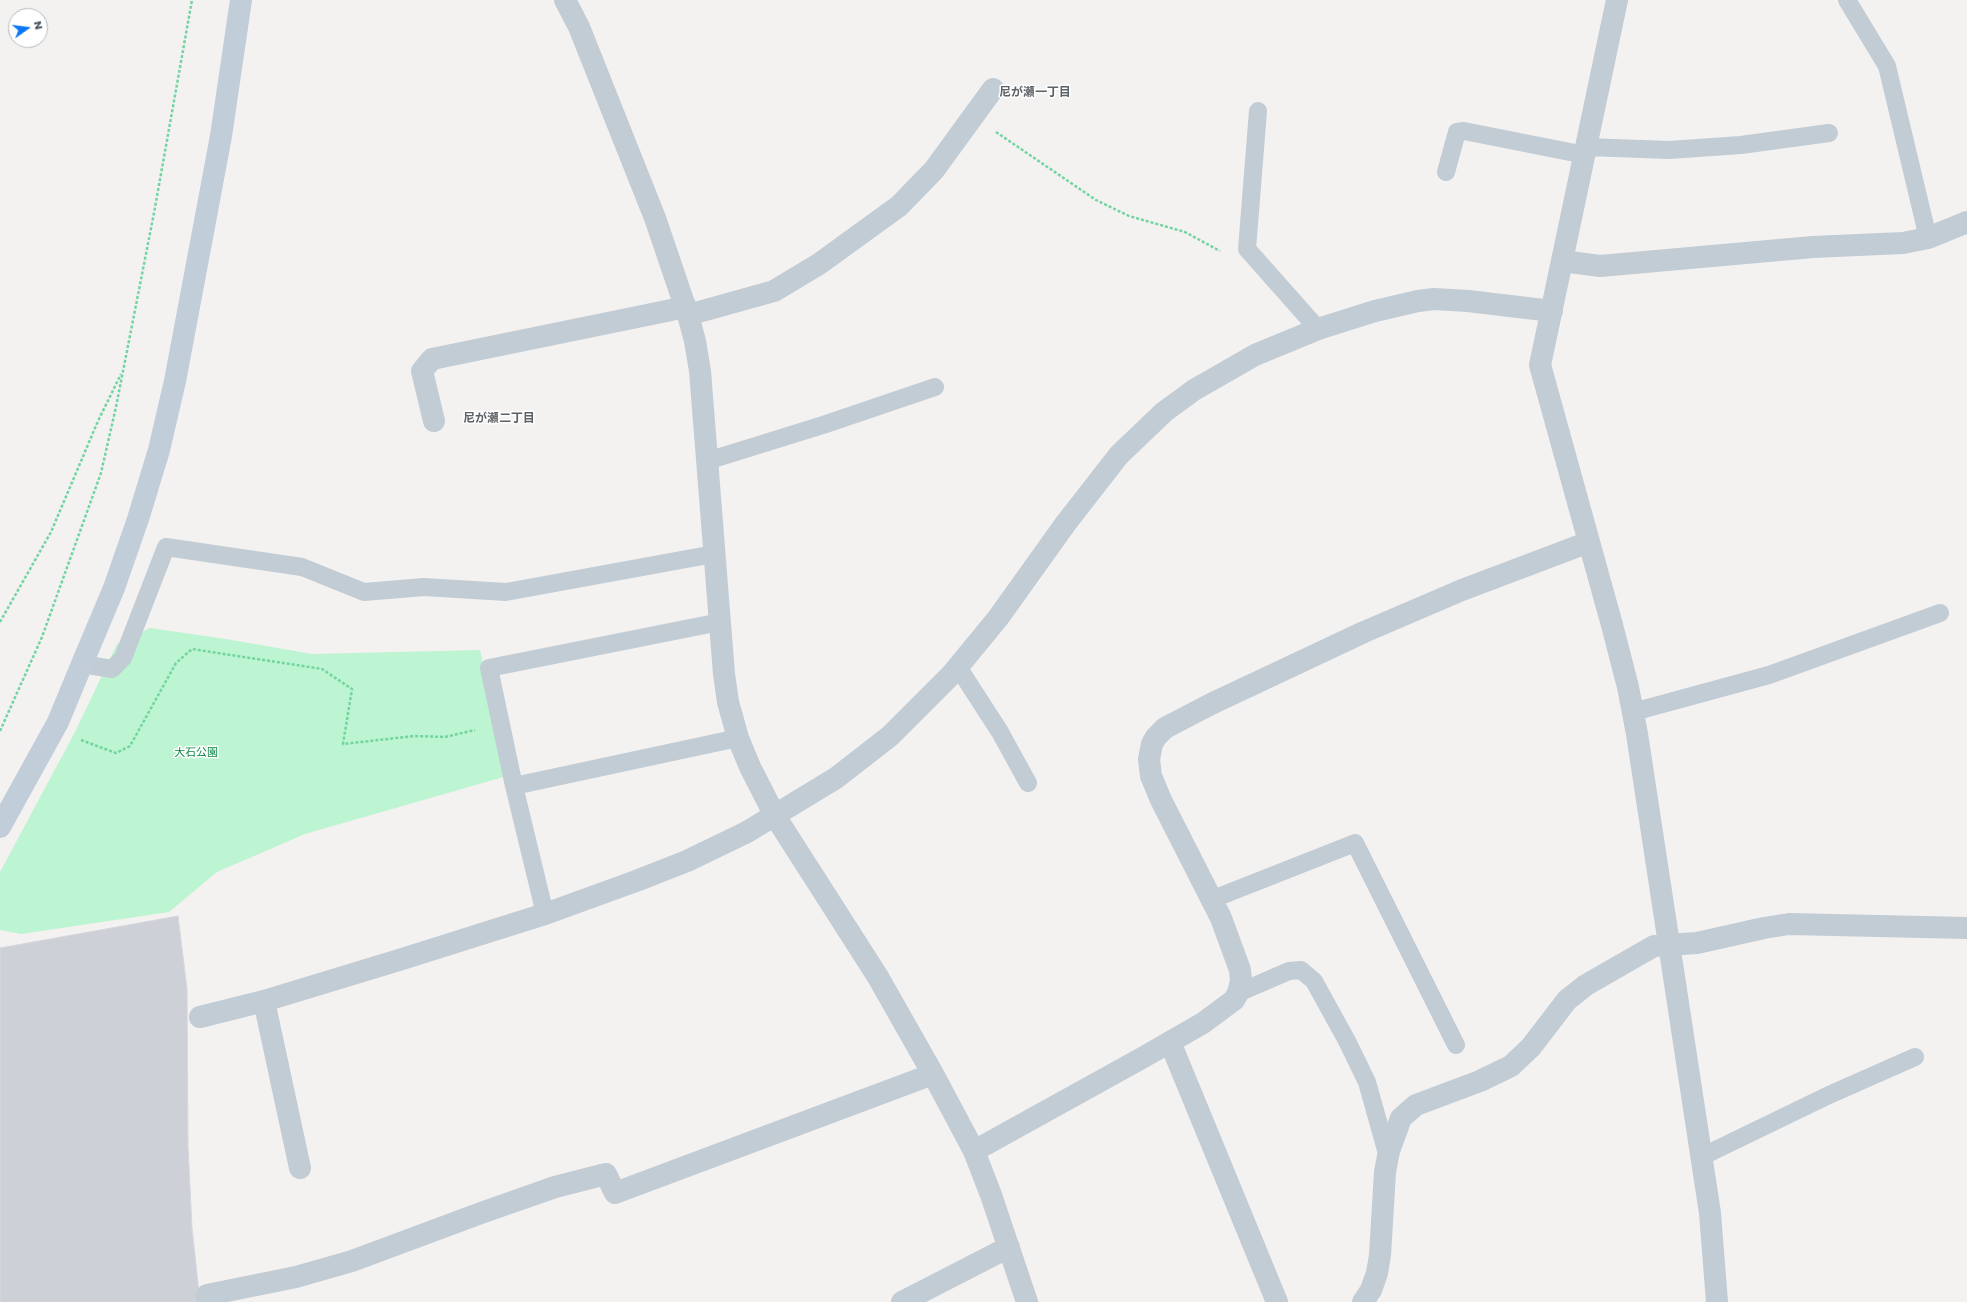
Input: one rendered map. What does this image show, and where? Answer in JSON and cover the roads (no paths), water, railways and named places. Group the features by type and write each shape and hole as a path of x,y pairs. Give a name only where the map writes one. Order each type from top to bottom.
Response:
{"street":[{"path":"0,827 58,722 114,588 138,519 159,450 175,381 221,136 241,0"},
{"path":"565,0 579,27 655,218 687,311 700,371 714,554 728,702 738,738 750,768 775,816 878,977 933,1074 974,1151 1009,1247 1027,1302"},
{"path":"1617,0 1540,365 1612,625 1633,712 1710,1213 1717,1302"},
{"path":"434,421 422,371 432,359 687,311 774,291 819,264 899,206 934,170 993,90"},
{"path":"1562,261 1600,266 1813,247 1895,244 1928,238 1967,222"},
{"path":"200,1017 264,1001 544,914 687,861 747,832 836,778 874,749 912,716 958,667 998,618 1088,494 1119,455 1148,427 1194,390 1234,366 1274,347 1318,329 1375,311 1418,301 1434,299 1468,301 1552,311"},
{"path":"974,1151 1203,1023 1234,1000 1238,993 1241,981 1237,957 1213,899 1161,800 1151,776 1149,759 1152,744 1156,737 1165,728 1364,632 1462,590 1589,542"},
{"path":"1363,1302 1371,1290 1377,1273 1380,1255 1385,1172 1388,1157 1401,1118 1416,1105 1480,1082 1511,1066 1531,1047 1567,1000 1577,992 1654,946 1697,943 1789,924 1967,928"},
{"path":"264,1001 300,1168"},
{"path":"1170,1042 1277,1302"},
{"path":"208,1302 207,1295 296,1277 352,1261 481,1212 562,1185 606,1174 615,1193 933,1074"},
{"path":"902,1302 1009,1247"}],"lane":[{"path":"1847,0 1887,66 1928,238"},
{"path":"1258,111 1247,249 1318,329"},
{"path":"1446,172 1457,132 1464,131 1585,151 1676,149 1741,145 1829,133"},
{"path":"707,461 824,425 935,387"},
{"path":"82,664 112,669 123,658 166,547 302,567 364,592 424,587 506,592 714,554"},
{"path":"1633,712 1769,675 1940,613"},
{"path":"544,914 514,786 490,668 720,622"},
{"path":"958,667 1000,732 1028,783"},
{"path":"514,786 738,738"},
{"path":"1213,899 1355,843 1456,1045"},
{"path":"1238,993 1289,970 1301,970 1314,981 1347,1041 1367,1082 1388,1157"},
{"path":"1701,1157 1829,1095 1915,1057"}],"district":[{"name":"尼が瀬一丁目","path":"1035,93"},
{"name":"尼が瀬二丁目","path":"499,419"}],"park label":[{"name":"大石公園","path":"196,753"}]}
